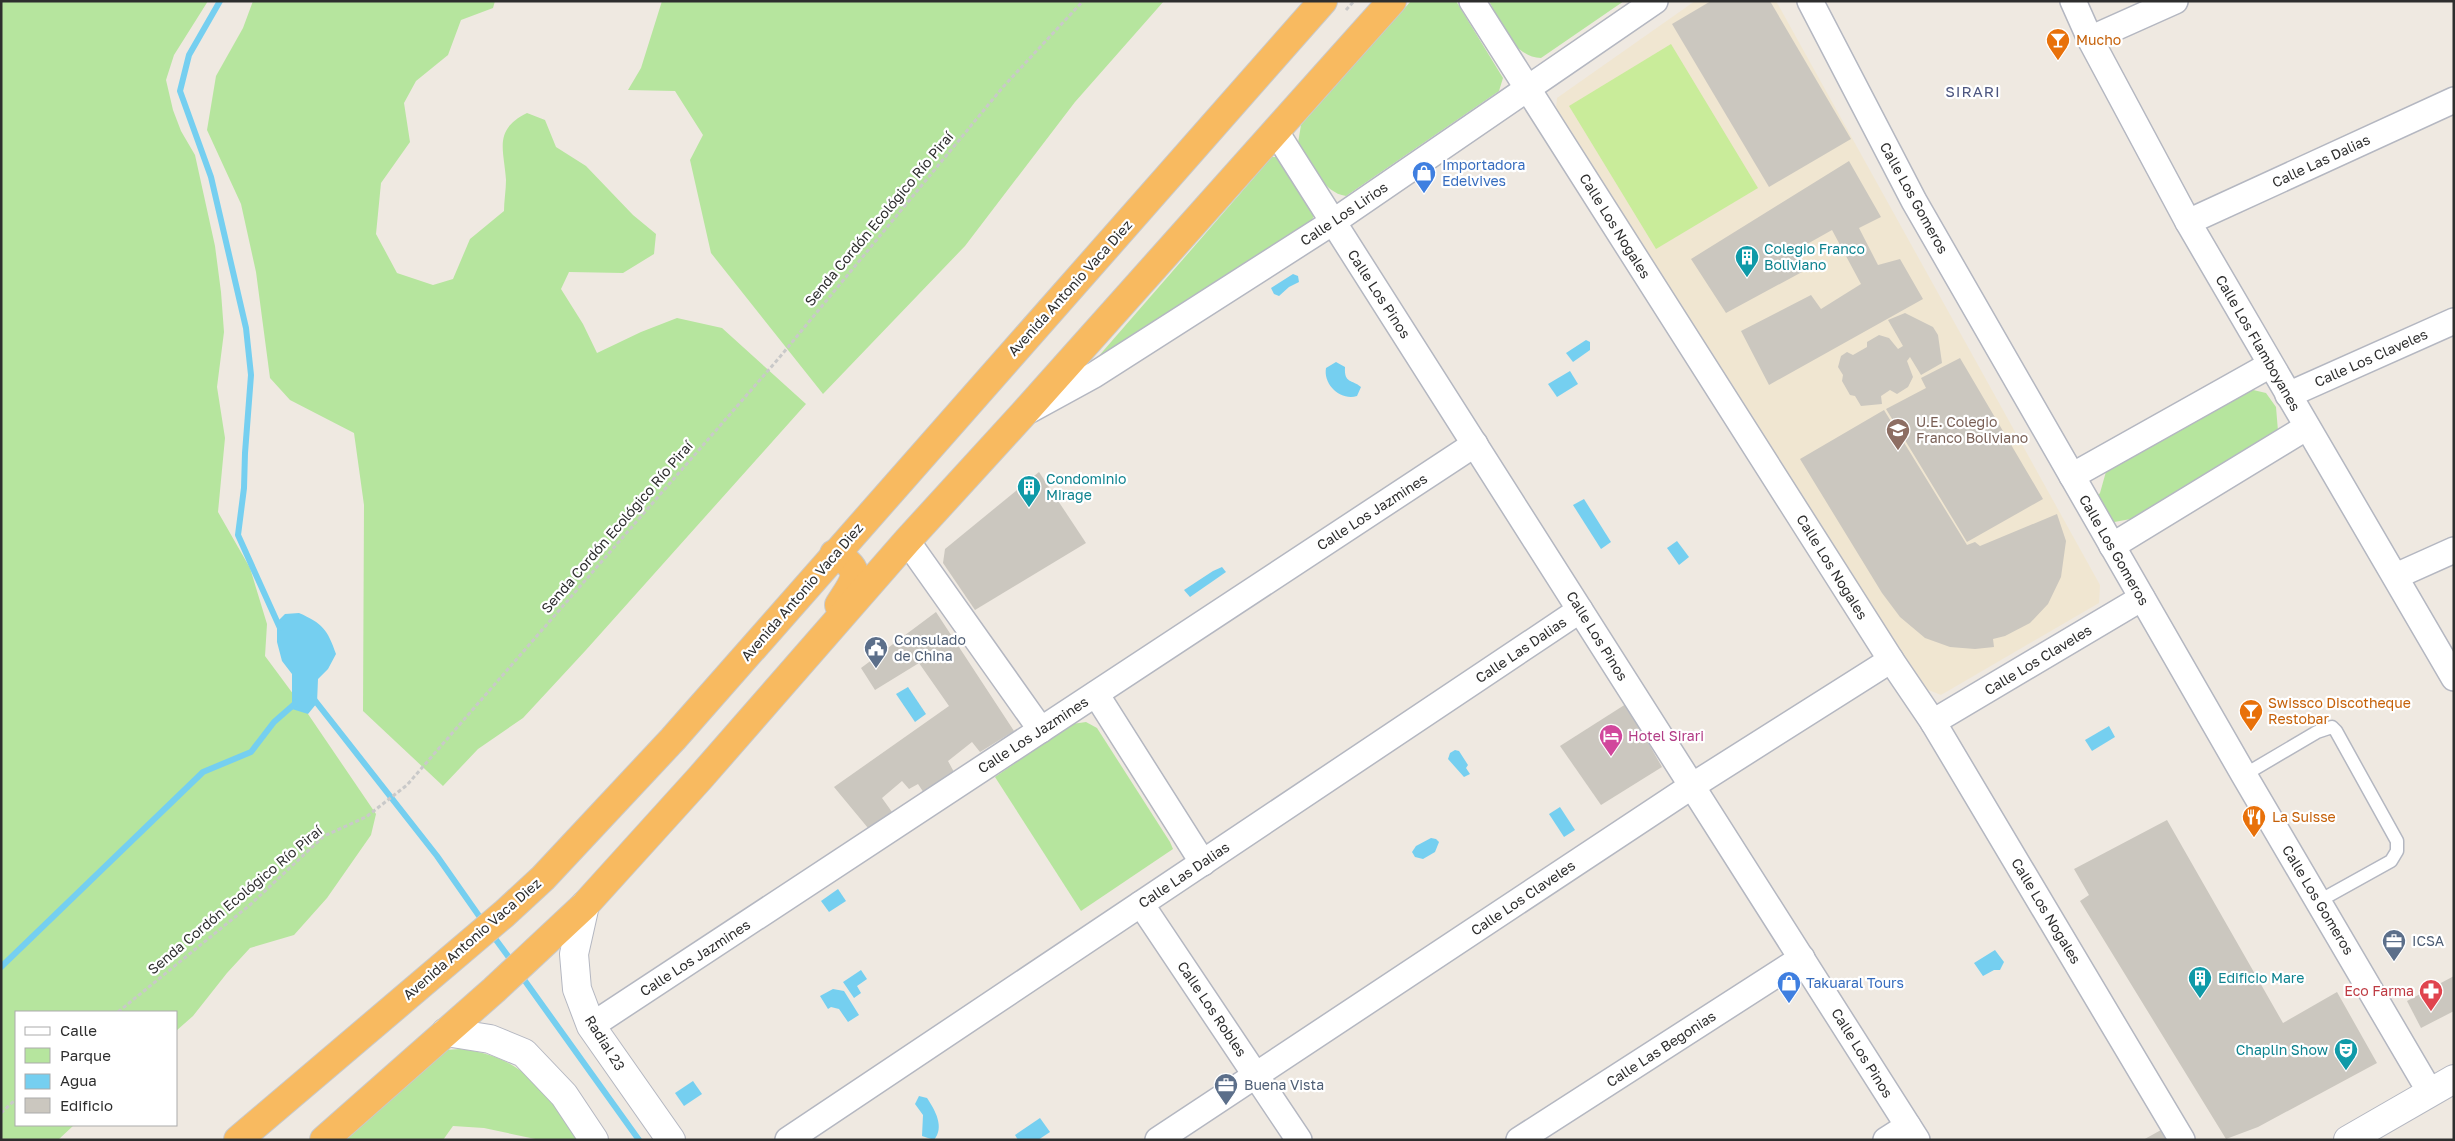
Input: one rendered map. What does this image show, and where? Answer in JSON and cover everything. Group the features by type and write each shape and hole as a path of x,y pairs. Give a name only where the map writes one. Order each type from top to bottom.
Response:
{"highway":[{"name":"Avenida Antonio Vaca Diez","path":"238,1140 299,1086 504,914 543,878 673,739 1323,1"},
{"path":"324,1140 494,990 585,905 907,541 1024,413 1392,1"},
{"path":"812,649 854,582 855,573 853,566 834,554"},
{"path":"258,1140 272,1127 299,1086"}],"street":[{"name":"Calle Los Nogales","path":"1472,1 1891,660 1933,722 2182,1140"},
{"name":"Calle Los Lirios","path":"1024,413 1094,375 1333,222 1655,1"},
{"name":"Calle Los Gomeros","path":"1810,1 1914,200 2244,775 2430,1092"},
{"name":"Calle Los Flamboyanes","path":"2073,1 2090,39 2188,222 2454,678"},
{"path":"2090,39 2175,1"},
{"name":"Calle Las Dalias","path":"2188,222 2454,100"},
{"name":"Calle Los Pinos","path":"1276,132 1913,1133"},
{"name":"Calle Los Claveles","path":"2288,395 2454,321"},
{"path":"2072,476 2270,365"},
{"path":"2112,546 2307,427"},
{"name":"Calle Los Jazmines","path":"591,1026 1475,444"},
{"path":"907,541 1040,730"},
{"path":"2396,576 2454,550"},
{"name":"Calle Los Claveles","path":"1933,722 2142,598"},
{"name":"Calle Las Dalias","path":"788,1140 1580,610"},
{"name":"Calle Los Claveles","path":"1158,1140 1692,786 1891,660"},
{"path":"1096,694 1202,862"},
{"name":"Calle Los Robles","path":"1140,904 1299,1140"},
{"name":"Radial 23","path":"585,905 574,954 576,990 591,1026 671,1140"},
{"name":"Calle Las Begonias","path":"1520,1140 1802,958"},
{"path":"446,1032 490,1039 524,1053 564,1095 594,1140"},
{"path":"2348,1140 2454,1079"},
{"path":"1886,1140 1913,1133"}],"lane":[{"path":"2244,775 2317,732 2332,727 2336,731 2397,841 2398,851 2391,861 2319,902"}],"path":[{"name":"Senda Cordón Ecológico Río Piraí","path":"119,1011 251,904 324,836 366,817 407,785 779,358 1003,87 1083,1"},
{"path":"1,1113 15,1100"}],"shaded area":[{"name":"U.E. Colegio Franco Boliviano","path":"1695,1 1776,1 2100,585 2099,603 1941,695 1921,687 1556,109 1557,98"}],"green space":[{"path":"1,1 208,1 174,55 166,80 173,110 181,131 195,155 215,246 221,292 224,332 217,387 225,438 218,512 250,568 267,624 265,656 308,714 376,814 371,835 327,898 294,935 250,948 227,973 193,1016 178,1029 178,1011 15,1011 15,1126 73,1126 58,1140 1,1140"},
{"path":"253,1 495,1 493,8 461,20 448,55 416,81 404,103 410,142 381,183 376,234 397,273 433,285 453,279 470,239 504,211 506,180 503,141 509,126 516,119 527,113 545,120 556,147 586,166 633,215 656,234 654,254 623,273 569,272 561,289 583,324 597,353 641,332 677,318 722,328 806,404 523,718 478,749 443,786 363,711 364,505 354,433 290,400 270,378 256,272 241,204 207,130 216,76 243,28"},
{"path":"662,1 1164,1 1075,102 965,246 823,394 711,253 690,160 703,135 675,91 628,90 641,68"},
{"path":"1411,1 1456,1 1503,78 1499,91 1346,196 1338,194 1330,189 1318,176 1298,143 1301,125"},
{"path":"1489,1 1624,1 1541,58 1523,52 1516,46"},
{"path":"1671,44 1758,188 1656,249 1569,106"},
{"path":"1272,157 1280,157 1314,215 1311,223 1084,373"},
{"path":"2249,389 2266,393 2276,407 2278,431 2136,518 2109,523 2094,500 2100,493 2107,468"},
{"path":"1086,722 1097,728 1173,849 1081,911 995,777 1072,724"},
{"path":"460,1049 482,1053 517,1068 544,1092 582,1140 540,1140 484,1128 453,1126 443,1140 343,1140 446,1050"}],"water":[{"path":"1293,274 1298,276 1299,282 1289,287 1279,296 1274,294 1271,288"},
{"path":"1586,340 1590,342 1590,350 1573,362 1566,353"},
{"path":"1336,362 1345,367 1347,379 1361,387 1357,396 1351,397 1339,394 1330,386 1327,380 1326,368"},
{"path":"1570,371 1578,384 1557,397 1548,384"},
{"path":"1584,499 1611,542 1601,549 1573,505"},
{"path":"1677,541 1689,557 1679,565 1667,548"},
{"path":"1222,567 1226,572 1190,597 1184,590 1213,571"},
{"path":"299,613 323,628 336,654 328,669 318,679 317,703 308,714 292,709 292,674 282,661 277,642 277,622 285,614"},
{"path":"908,687 926,714 915,722 896,694"},
{"path":"2109,726 2115,737 2092,751 2085,740"},
{"path":"1455,750 1459,751 1468,765 1466,768 1470,774 1464,777 1448,759 1450,753"},
{"path":"1560,807 1575,830 1564,837 1549,814"},
{"path":"1431,838 1439,842 1435,852 1423,859 1415,857 1412,852 1416,846"},
{"path":"838,889 846,901 829,912 821,901"},
{"path":"1995,950 2004,962 2000,970 1994,970 1983,976 1974,963"},
{"path":"861,970 867,979 857,986 861,993 854,998 843,982"},
{"path":"833,989 844,991 859,1015 848,1022 839,1009 831,1007 828,1009 820,996"},
{"path":"693,1081 702,1094 684,1106 675,1093"},
{"path":"919,1096 927,1098 938,1119 939,1130 934,1140 922,1136 923,1115 915,1104"},
{"path":"1040,1118 1050,1132 1038,1140 1018,1140 1015,1135"}],"building":[{"path":"1711,1 1770,1 1851,139 1769,187 1672,24"},
{"name":"Colegio Franco Boliviano","path":"1849,161 1881,217 1859,228 1878,265 1900,259 1923,299 1769,385 1741,331 1811,295 1821,309 1861,284 1832,230 1793,252 1802,272 1726,313 1691,259"},
{"path":"1905,313 1933,327 1938,335 1942,363 1921,375 1910,357 1907,361 1913,377 1908,387 1897,394 1890,390 1881,396 1882,404 1861,406 1855,396 1850,395 1842,381 1843,375 1838,367 1841,356 1847,352 1853,355 1867,347 1867,342 1879,335 1889,338 1898,349 1903,346 1888,320"},
{"path":"1960,358 2043,499 1967,542 1886,409 1926,388 1921,378"},
{"path":"1884,410 1967,545 1975,542 1980,546 2057,514 2066,541 2061,577 2048,604 2030,623 2005,636 1993,639 1994,647 1975,649 1950,647 1925,638 1900,617 1882,593 1800,459"},
{"name":"Condominio Mirage","path":"1039,472 1086,543 975,610 943,563 945,549"},
{"path":"936,612 1014,731 980,752 972,742 948,761 954,772 924,793 918,784 909,789 902,781 882,798 892,812 868,828 834,787 949,706 919,663 875,690 861,668"},
{"name":"Hotel Sirari","path":"1626,704 1662,767 1601,805 1560,746"},
{"path":"2167,820 2283,1023 2337,992 2377,1063 2258,1127 2226,1139 2080,901 2089,895 2074,869"},
{"path":"2454,976 2454,1011 2421,1028 2407,1001"},
{"path":"2161,1130 2168,1140 2143,1140"}],"waterway":[{"path":"220,1 189,55 180,91 211,177 246,328 251,375 244,488 238,535 280,628"},
{"path":"313,698 437,856 484,923"},
{"path":"1,967 203,772 251,752 274,722 298,701"},
{"path":"491,933 513,963"},
{"path":"520,974 639,1140"}],"place":[{"name":"Mucho","path":"2058,61"},
{"name":"Importadora Edelvives","path":"1424,194"},
{"name":"Colegio Franco Boliviano","path":"1747,278"},
{"name":"U.E. Colegio Franco Boliviano","path":"1898,451"},
{"name":"Condominio Mirage","path":"1029,508"},
{"name":"Consulado de China","path":"876,669"},
{"name":"Swissco Discotheque Restobar","path":"2251,732"},
{"name":"Hotel Sirari","path":"1611,757"},
{"name":"La Suisse","path":"2254,838"},
{"name":"ICSA","path":"2394,962"},
{"name":"Edificio Mare","path":"2200,999"},
{"name":"Takuaral Tours","path":"1789,1004"},
{"name":"Eco Farma","path":"2431,1012"},
{"name":"Chaplin Show","path":"2346,1071"},
{"name":"Buena Vista","path":"1226,1106"}],"district":[{"name":"SIRARI","path":"1973,92"}]}
